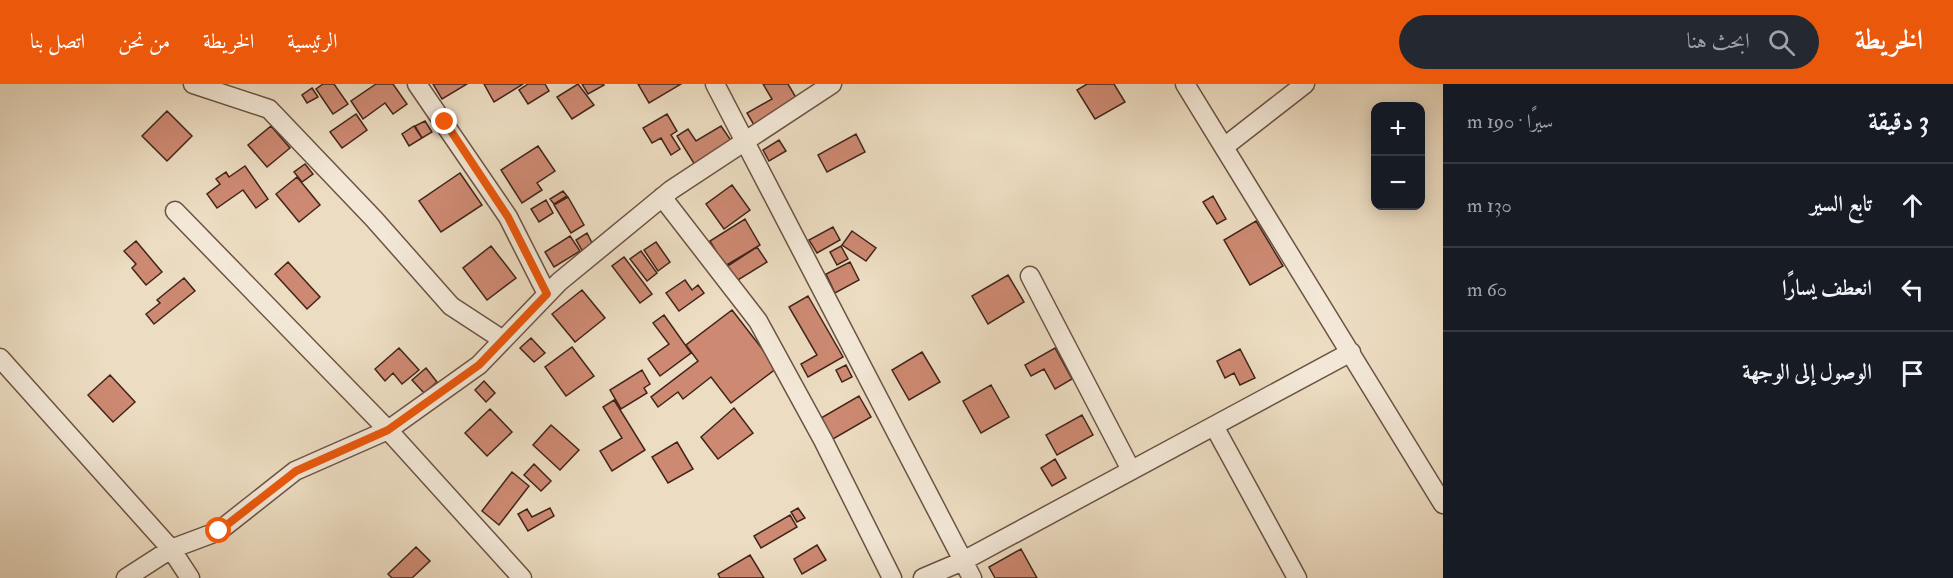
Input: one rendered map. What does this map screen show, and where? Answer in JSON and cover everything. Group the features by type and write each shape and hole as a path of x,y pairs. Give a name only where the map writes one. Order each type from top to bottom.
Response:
{"street":[{"path":"193,84 269,109 374,219 451,306 503,340"},
{"path":"417,84 508,217 547,294"},
{"path":"715,84 972,578"},
{"path":"126,578 171,549 219,531 296,471 388,430 479,365 547,294 662,197 832,84"},
{"path":"1185,84 1443,504"},
{"path":"1224,147 1305,84"},
{"path":"662,197 758,321 823,440 892,578"},
{"path":"175,211 388,430 522,578"},
{"path":"1030,276 1131,470"},
{"path":"923,578 963,561 1351,352"},
{"path":"0,358 171,549 189,578"},
{"path":"1214,426 1297,578"}],"building":[{"path":"323,84 334,84 348,104 333,114 316,89"},
{"path":"376,84 393,84 407,104 393,114 385,103 363,119 351,101"},
{"path":"433,84 467,84 442,99"},
{"path":"484,84 523,84 494,102"},
{"path":"528,84 545,84 549,91 528,104 519,90"},
{"path":"578,84 594,105 572,119 557,97"},
{"path":"582,84 603,84 604,85 588,94"},
{"path":"638,84 681,84 649,103"},
{"path":"763,84 788,84 798,101 754,125 747,113 772,99"},
{"path":"1087,84 1114,84 1125,102 1095,119 1077,90"},
{"path":"312,88 318,97 307,103 302,95"},
{"path":"167,111 192,136 167,161 142,136"},
{"path":"356,114 367,130 342,148 330,132"},
{"path":"667,114 677,131 671,135 680,149 671,155 661,138 652,143 643,128"},
{"path":"425,121 432,132 422,138 415,126"},
{"path":"271,126 290,148 267,167 248,145"},
{"path":"414,126 422,138 409,146 402,134"},
{"path":"721,126 732,142 695,165 677,136 688,129 696,141"},
{"path":"856,134 865,152 827,172 818,155"},
{"path":"779,140 786,151 769,161 763,150"},
{"path":"538,146 555,171 537,183 542,190 522,203 501,170"},
{"path":"305,164 313,174 302,182 294,172"},
{"path":"245,166 268,199 256,208 243,190 217,208 207,194 220,184 216,179 226,172 229,177"},
{"path":"460,173 482,205 441,232 419,201"},
{"path":"297,177 320,205 299,222 276,194"},
{"path":"732,185 750,210 724,229 706,204"},
{"path":"563,191 567,196 554,204 550,199"},
{"path":"1213,196 1226,219 1217,224 1203,202"},
{"path":"568,197 584,225 571,233 554,205"},
{"path":"546,200 553,213 539,222 531,209"},
{"path":"745,219 760,245 725,266 710,241"},
{"path":"1256,221 1283,266 1250,285 1224,240"},
{"path":"833,227 840,240 817,253 809,240"},
{"path":"852,231 876,248 866,261 842,245"},
{"path":"587,233 593,245 583,252 576,240"},
{"path":"570,236 580,251 554,267 545,252"},
{"path":"136,241 162,272 146,285 132,268 136,264 124,251"},
{"path":"656,242 670,262 658,271 644,250"},
{"path":"491,246 516,278 487,300 463,268"},
{"path":"841,246 848,259 837,265 830,252"},
{"path":"757,247 767,262 733,283 723,269"},
{"path":"641,251 657,273 647,281 630,259"},
{"path":"624,257 652,294 640,303 612,266"},
{"path":"288,262 320,297 307,309 275,274"},
{"path":"850,262 859,280 835,293 826,274"},
{"path":"1008,275 1024,302 988,324 972,296"},
{"path":"184,278 195,291 154,324 146,314 160,303 157,300"},
{"path":"685,280 692,290 698,285 704,293 679,311 666,293"},
{"path":"582,290 605,318 575,342 552,314"},
{"path":"808,296 843,357 808,377 801,364 817,355 789,307"},
{"path":"732,310 777,368 731,403 711,377 683,399 678,392 658,407 651,397 698,361 686,345"},
{"path":"664,315 691,353 660,376 648,359 669,344 653,323"},
{"path":"531,338 545,353 534,362 520,348"},
{"path":"572,347 594,376 566,396 545,367"},
{"path":"399,348 419,370 402,384 393,373 385,381 375,369"},
{"path":"1055,348 1072,379 1055,389 1044,369 1031,376 1025,365"},
{"path":"1240,349 1255,378 1240,385 1234,373 1225,378 1217,361"},
{"path":"922,352 940,382 909,400 892,370"},
{"path":"846,365 852,377 842,382 836,370"},
{"path":"426,368 437,382 424,393 412,380"},
{"path":"642,370 650,384 644,388 647,393 621,409 610,390"},
{"path":"110,375 135,402 113,422 88,395"},
{"path":"484,381 495,393 486,402 475,390"},
{"path":"991,385 1009,417 981,433 963,401"},
{"path":"859,396 871,417 833,439 821,418"},
{"path":"614,400 645,450 612,471 600,451 622,438 603,407"},
{"path":"734,408 753,433 718,459 701,437"},
{"path":"490,409 512,432 487,456 465,433"},
{"path":"1082,415 1093,435 1057,455 1046,435"},
{"path":"551,425 579,450 560,470 533,445"},
{"path":"677,442 693,469 668,483 652,457"},
{"path":"1055,459 1066,478 1052,486 1041,468"},
{"path":"534,464 551,481 541,491 524,475"},
{"path":"512,472 529,486 499,525 482,511"},
{"path":"550,508 554,516 528,531 518,514 527,509 532,517"},
{"path":"798,508 805,518 797,522 791,512"},
{"path":"790,515 797,527 761,548 754,536"},
{"path":"817,545 826,560 802,574 794,559"},
{"path":"416,547 430,561 412,578 392,578 388,574"},
{"path":"1021,549 1037,578 995,578 989,567"},
{"path":"750,555 764,578 720,578 718,574"}],"route":[{"path":"219,531 296,471 388,430 479,365 547,294 508,217 445,122"}]}
